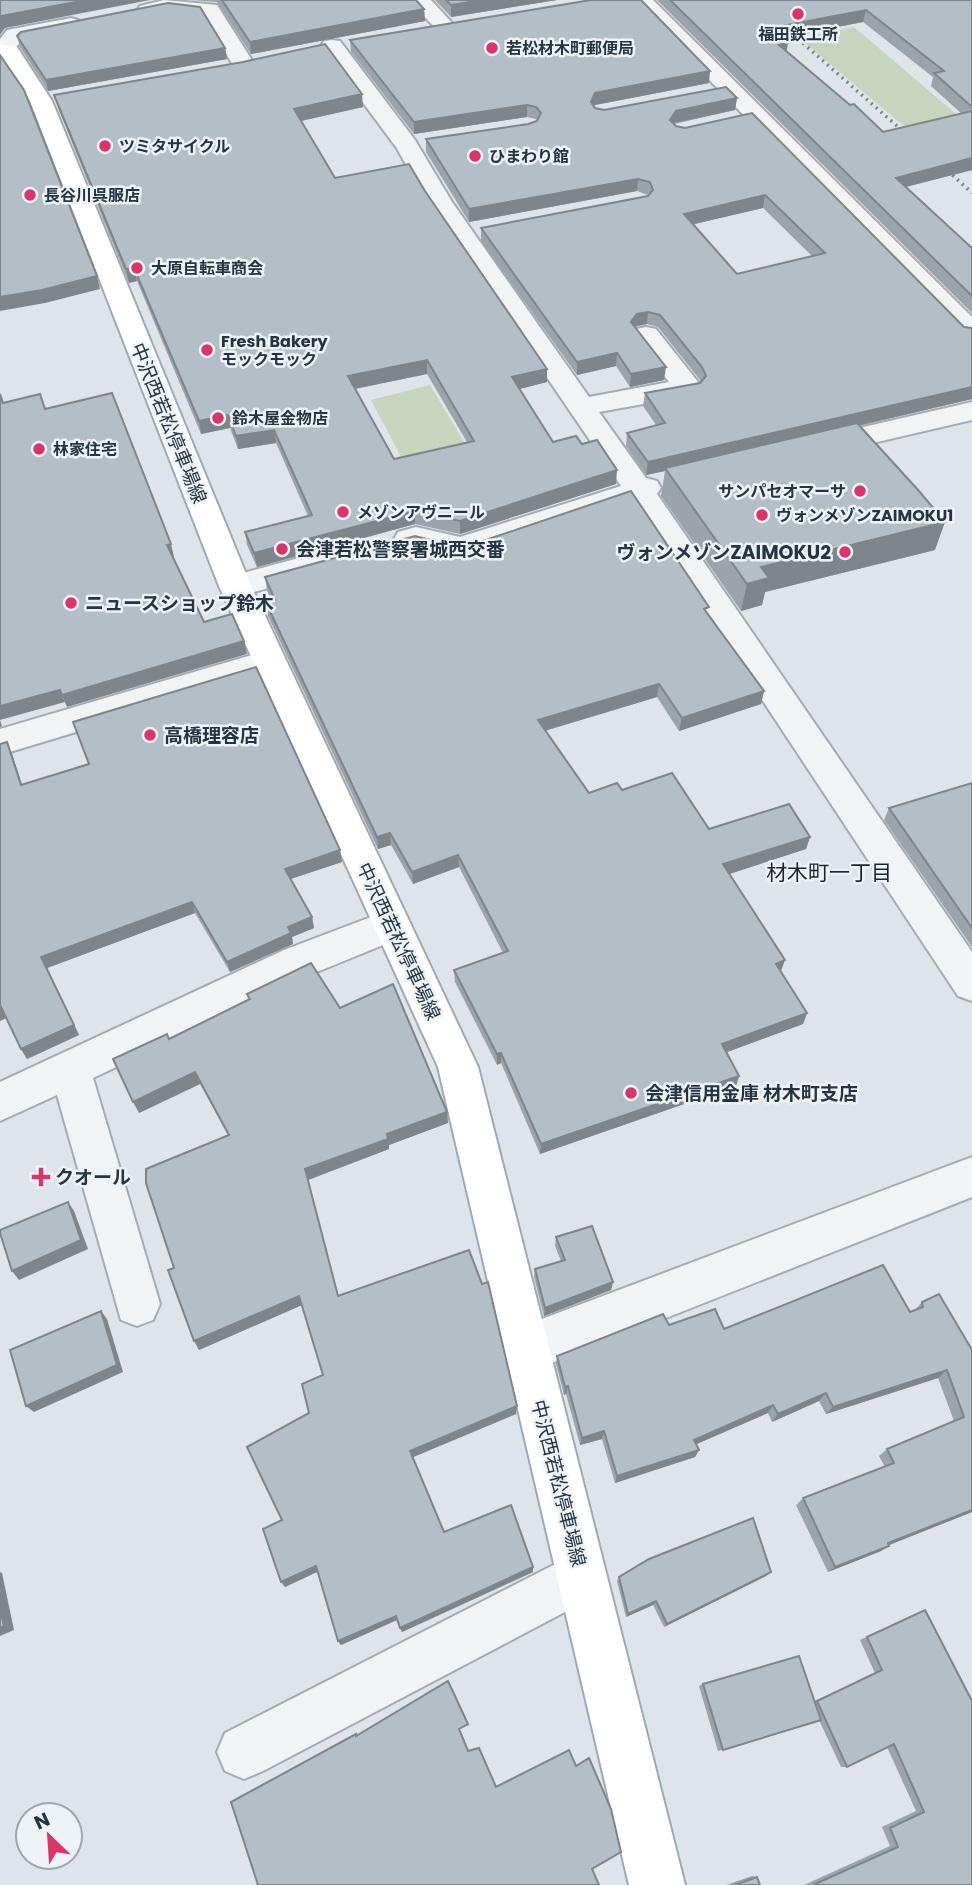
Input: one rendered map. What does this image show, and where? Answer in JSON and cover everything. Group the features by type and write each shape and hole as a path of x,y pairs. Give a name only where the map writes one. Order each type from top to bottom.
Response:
{"main road":[{"name":"中沢西若松停車場線","path":"0,51 9,52 52,99 235,586 458,1067 657,1885"}],"street":[{"path":"419,0 444,27"},
{"path":"642,0 730,89 746,118 972,332"},
{"path":"131,13 169,3 210,9 244,65"},
{"path":"0,51 15,35 92,20"},
{"path":"332,46 421,143 440,202 476,232 580,407 972,984"},
{"path":"218,69 269,59"},
{"path":"705,94 730,89"},
{"path":"580,407 688,387 646,335"},
{"path":"785,455 972,411"},
{"path":"379,548 416,537 461,548 638,489 678,480"},
{"path":"235,586 341,558"},
{"path":"0,742 269,662"},
{"path":"0,1102 298,962 392,925"},
{"path":"70,1069 137,1304"},
{"path":"526,1347 552,1340 972,1177"},
{"path":"244,1752 581,1576"}],"green space":[{"path":"854,27 962,119 910,131 799,38"},
{"path":"430,385 468,449 405,464 371,400"}],"building":[{"path":"0,0 86,0 0,18"},
{"path":"222,0 416,0 424,9 250,42"},
{"path":"446,0 482,0 451,5"},
{"path":"591,0 641,0 710,71 595,93 591,102 595,108 604,110 726,87 737,98 676,111 670,120 676,126 685,128 752,113 964,327 972,328 972,387 648,462 627,433 665,423 645,393 700,383 706,376 702,367 660,315 648,312 637,314 631,322 666,367 631,374 617,353 577,362 481,228 648,196 653,190 650,182 638,179 469,209 426,139 528,124 537,121 541,113 536,107 527,105 414,122 350,40","holes":["765,195 825,253 737,274 684,214"]},
{"path":"670,0 972,0 972,107 934,73 944,71 866,10 771,28 788,43 779,45 850,105 854,104 883,132 972,111 972,158 896,178 972,248 972,296"},
{"path":"168,3 200,7 225,48 46,80 17,36 21,32"},
{"path":"325,44 362,94 294,109 335,178 409,164 547,369 512,377 553,442 576,436 582,444 597,440 617,470 460,521 415,511 254,553 245,532 312,515 274,430 236,436 228,415 199,421 134,268 126,269 54,95 243,62","holes":["427,360 474,441 394,459 348,376"]},
{"path":"0,55 24,90 97,276 0,297"},
{"path":"112,393 171,544 167,545 204,622 232,614 244,641 62,695 60,690 0,706 0,394 3,403 40,394 45,409"},
{"path":"857,423 945,522 761,567 769,578 747,584 665,468"},
{"path":"631,491 709,607 704,609 764,691 682,718 659,684 538,720 589,793 617,783 622,790 672,773 709,829 789,804 810,837 723,864 785,960 776,964 807,1013 722,1044 739,1076 541,1144 501,1053 497,1054 454,970 508,951 458,855 412,872 390,833 377,837 266,603 275,600 265,577 415,536 462,548"},
{"path":"256,667 340,850 285,869 312,917 288,927 291,933 227,962 192,902 41,957 74,1025 21,1049 0,1008 0,744 7,742 21,785 89,764 73,722"},
{"path":"972,783 972,928 889,808"},
{"path":"311,963 340,1008 393,984 447,1112 387,1134 388,1139 305,1169 338,1296 469,1250 482,1284 488,1282 517,1406 410,1451 444,1532 511,1505 533,1567 400,1628 396,1616 338,1641 316,1566 281,1582 263,1529 282,1520 247,1447 309,1413 302,1384 323,1375 299,1296 194,1341 168,1270 174,1268 146,1183 146,1169 229,1135 195,1072 133,1102 113,1059 167,1034 169,1039 250,999 247,994"},
{"path":"68,1202 81,1240 12,1271 0,1230"},
{"path":"592,1226 613,1282 545,1308 535,1269 565,1260 556,1237"},
{"path":"883,1265 910,1312 923,1307 922,1302 939,1294 972,1350 972,1510 835,1567 803,1498 894,1463 887,1449 964,1417 947,1370 833,1407 826,1393 778,1414 773,1405 694,1440 699,1450 617,1476 604,1431 582,1438 557,1356 663,1314 669,1325 715,1309 724,1329"},
{"path":"101,1311 117,1365 26,1406 10,1350"},
{"path":"753,1518 771,1572 667,1624 656,1601 628,1614 619,1577 649,1559"},
{"path":"0,1609 4,1626 0,1628"},
{"path":"925,1610 972,1701 972,1885 813,1885 898,1847 890,1828 924,1812 894,1744 847,1767 817,1701 882,1670 867,1637"},
{"path":"799,1656 821,1720 723,1750 703,1684"},
{"path":"448,1681 468,1724 459,1729 468,1751 479,1748 496,1787 569,1750 576,1766 589,1758 611,1809 621,1852 592,1869 599,1885 258,1885 231,1802 356,1736"},
{"path":"757,1877 760,1885 735,1885"}],"railway":[{"path":"754,0 914,141"},
{"path":"938,162 972,193"}],"place":[{"name":"福田鉄工所","path":"798,14"},
{"name":"若松材木町郵便局","path":"492,48"},
{"name":"ツミタサイクル","path":"105,146"},
{"name":"ひまわり館","path":"475,156"},
{"name":"長谷川呉服店","path":"30,195"},
{"name":"大原自転車商会","path":"137,268"},
{"name":"Fresh Bakery モックモック","path":"207,350"},
{"name":"鈴木屋金物店","path":"218,418"},
{"name":"林家住宅","path":"39,449"},
{"name":"サンパセオマーサ","path":"860,491"},
{"name":"メゾンアヴニール","path":"343,512"},
{"name":"ヴォンメゾンZAIMOKU1","path":"762,515"},
{"name":"会津若松警察署城西交番","path":"282,549"},
{"name":"ヴォンメゾンZAIMOKU2","path":"845,552"},
{"name":"ニュースショップ鈴木","path":"71,603"},
{"name":"高橋理容店","path":"150,735"},
{"name":"会津信用金庫 材木町支店","path":"631,1093"},
{"name":"クオール","path":"41,1177"}],"district":[{"name":"材木町一丁目","path":"829,873"}]}
